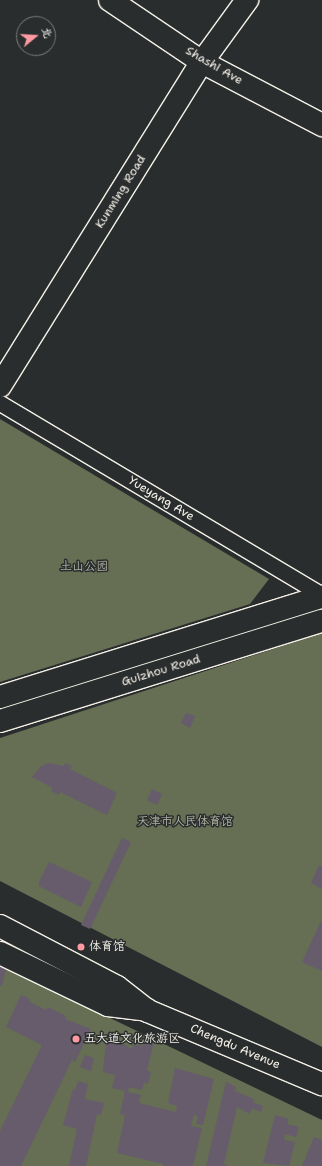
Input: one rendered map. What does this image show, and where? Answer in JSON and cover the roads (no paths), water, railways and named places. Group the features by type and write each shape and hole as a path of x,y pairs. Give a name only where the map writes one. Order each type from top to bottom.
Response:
{"street":[{"name":"Shashi Ave","path":"110,0 202,62 322,125"},
{"name":"Kunming Road","path":"0,386 202,62 247,0"},
{"name":"Yueyang Ave","path":"0,403 322,596"},
{"name":"Guizhou Road","path":"0,697 322,596"},
{"name":"Guizhou Road","path":"0,721 322,621"},
{"name":"Chengdu Avenue","path":"0,926 117,987 148,1010 322,1084"},
{"name":"Chengdu Avenue","path":"0,953 108,1005 148,1010"}],"place":[{"name":"体育馆","path":"81,947"},
{"name":"五大道文化旅游区","path":"76,1039"}],"park label":[{"name":"土山公园","path":"84,567"},
{"name":"天津市人民体育馆","path":"185,822"}]}
